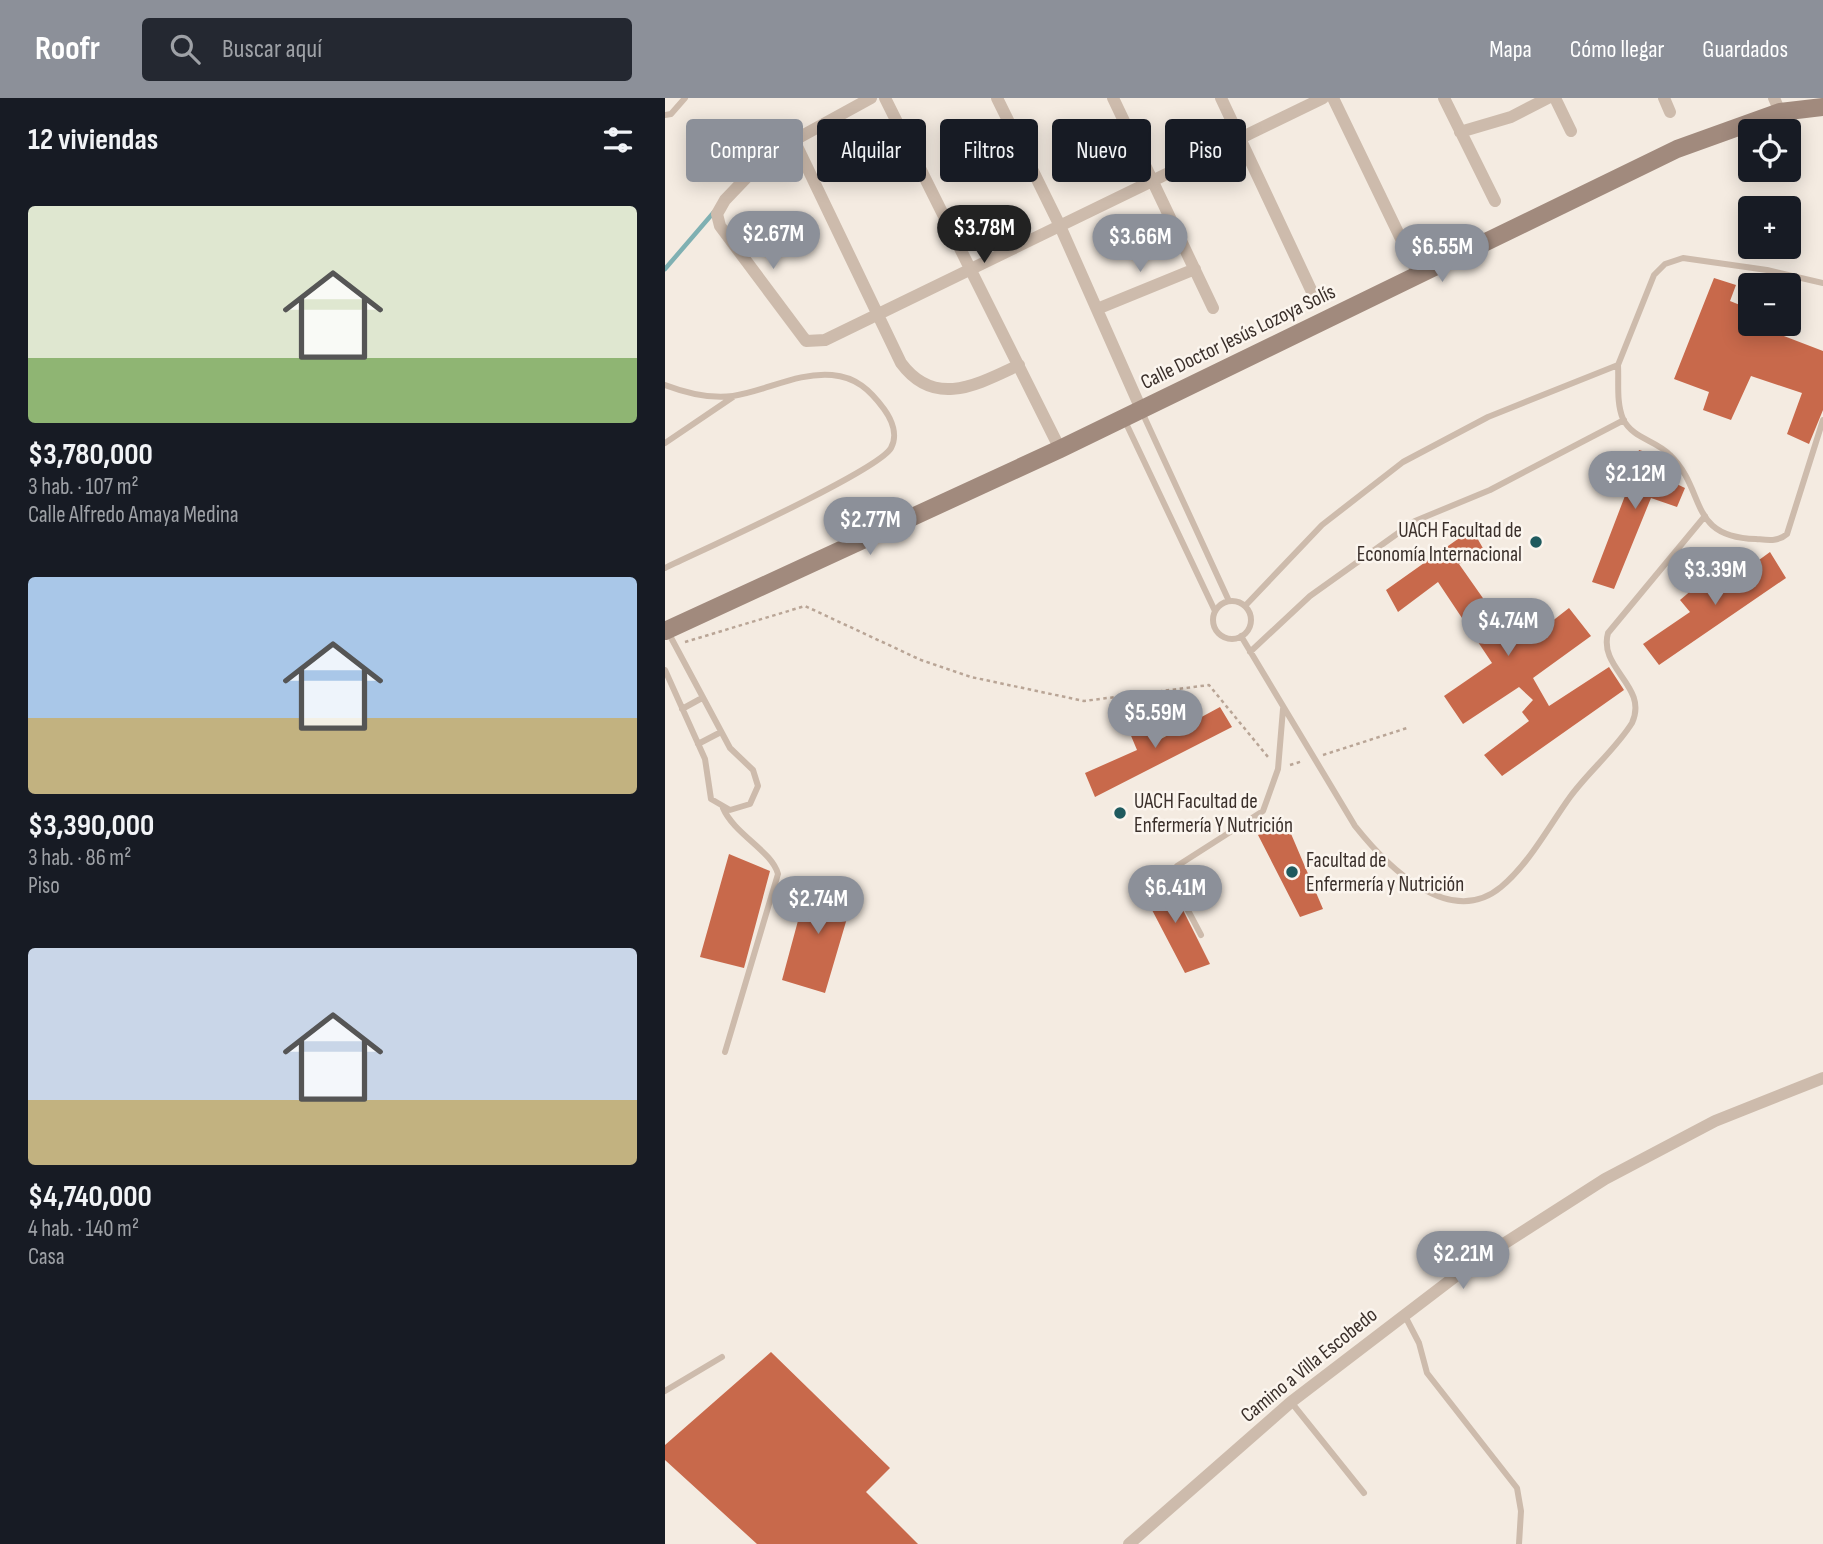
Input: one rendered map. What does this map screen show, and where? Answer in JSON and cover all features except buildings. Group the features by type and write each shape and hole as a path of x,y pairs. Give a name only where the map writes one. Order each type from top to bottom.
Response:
{"street":[{"path":"803,135 871,98"},
{"path":"885,98 968,270 1060,449"},
{"path":"997,98 1060,226 1141,409"},
{"path":"1113,98 1213,308"},
{"path":"1221,98 1231,119"},
{"path":"1246,136 1323,98"},
{"path":"1333,98 1419,274"},
{"path":"1444,98 1495,201"},
{"path":"1460,132 1511,117 1548,98"},
{"path":"1555,98 1570,131"},
{"path":"1664,98 1670,112"},
{"name":"Calle Doctor Jesús Lozoya Solís","path":"669,636 1677,149 1777,105 1823,107"},
{"path":"1246,152 1312,292"},
{"path":"803,159 901,363 916,380 968,389 1019,365"},
{"path":"745,182 717,214 719,226 801,337 813,342 825,340 1165,175"},
{"path":"1097,309 1195,269"},
{"name":"Camino a Villa Escobedo","path":"1129,1544 1291,1402 1469,1266 1605,1179 1725,1116 1823,1077"}],"lane":[{"path":"665,115 671,114 685,98"},
{"path":"1823,283 1767,270 1674,260 1654,275 1618,365 1620,407 1624,420 1643,439 1670,455 1705,516 1717,531 1727,536 1772,540 1783,538 1791,528 1823,420"},
{"path":"1245,606 1322,525 1395,467 1488,417 1618,365"},
{"path":"665,386 708,396 736,396 807,377 845,377 862,385 886,411 894,431 892,446 886,455 856,475 665,568"},
{"path":"665,443 736,396"},
{"path":"1141,409 1229,601 1245,606"},
{"path":"1123,418 1215,611 1214,623 1219,633 1229,638 1241,636 1251,622 1245,606"},
{"path":"1250,652 1310,596 1415,521 1490,490 1624,420"},
{"path":"1241,636 1355,826 1374,850 1410,881 1433,893 1460,901 1481,898 1499,889 1529,854 1588,772 1632,723 1636,715 1635,699 1608,653 1608,633 1705,516"},
{"path":"1215,611 1229,601"},
{"path":"669,636 730,748 753,770 758,786 750,804 741,809 723,808"},
{"path":"665,670 698,744 708,772 709,793 723,808 733,827 774,864 778,873 725,1052"},
{"path":"682,709 702,698"},
{"path":"1201,935 1174,884 1177,866 1256,818 1267,805 1278,769 1283,707"},
{"path":"698,744 721,733"},
{"path":"1404,1314 1419,1343 1427,1373 1517,1488 1521,1499 1519,1544"},
{"path":"665,1391 722,1357"},
{"path":"1291,1402 1364,1493"}],"path":[{"path":"669,636 805,606 921,660 971,677 1084,701 1209,685 1278,769 1407,727"}],"waterway":[{"path":"665,269 714,212"}],"place":[{"name":"UACH Facultad de Economía Internacional","path":"1536,542"},
{"name":"UACH Facultad de Enfermería Y Nutrición","path":"1120,813"},
{"name":"Facultad de Enfermería y Nutrición","path":"1292,872"}]}
